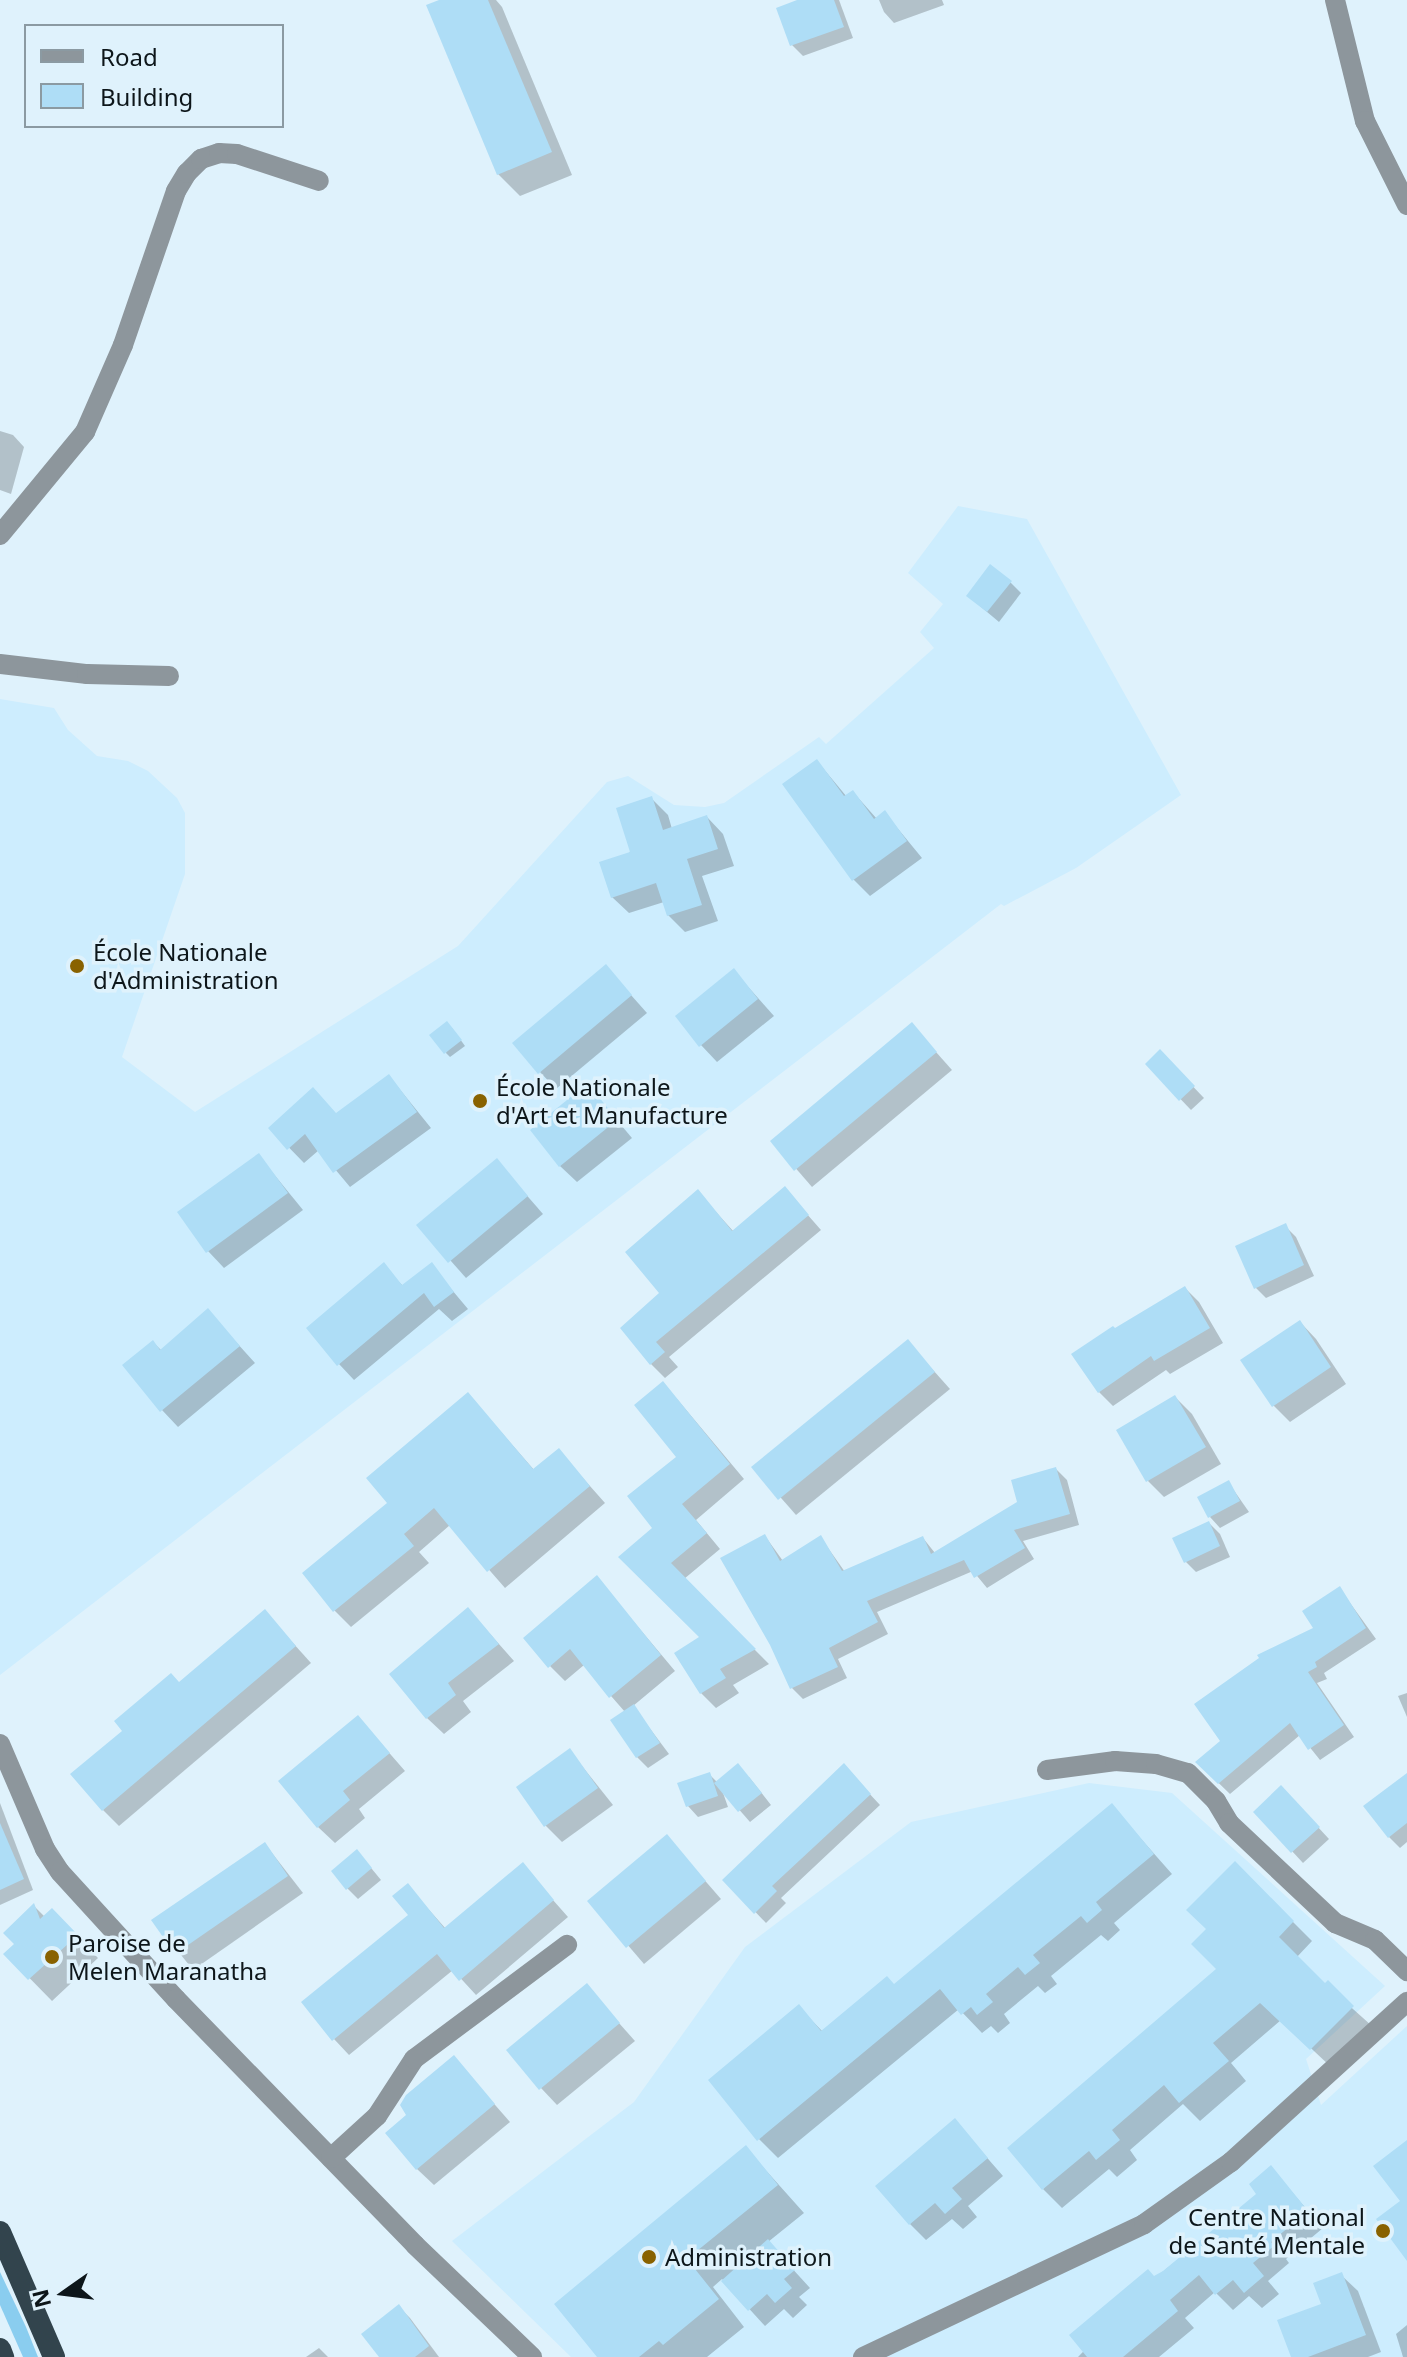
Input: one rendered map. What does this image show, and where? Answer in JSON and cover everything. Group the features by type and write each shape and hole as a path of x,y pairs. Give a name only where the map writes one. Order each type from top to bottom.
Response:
{"highway":[{"path":"0,2232 54,2357"},
{"path":"0,2349 3,2357"}],"street":[{"path":"1335,0 1365,121 1407,205"},
{"path":"0,535 85,432 123,345 176,191 187,173 201,159 228,153 319,181"},
{"path":"0,664 87,674 169,676"},
{"path":"0,1744 45,1849 60,1872 176,1999 532,2357"},
{"path":"1047,1770 1115,1761 1156,1764 1188,1773 1216,1801 1229,1823 1335,1923 1375,1940 1407,1971"},
{"path":"331,2158 377,2116 414,2059 567,1945"},
{"path":"863,2357 1144,2224 1231,2162 1407,2002"}],"shaded area":[{"name":"École Nationale d'Art et Manufacture","path":"958,506 1027,519 1181,795 1076,868 1004,906 1001,904 0,1675 0,699 54,708 68,730 97,756 128,761 148,771 177,798 185,813 185,874 122,1057 195,1112 458,946 607,782 628,776 674,805 705,807 724,803 819,737 826,744 934,648 920,632 943,604 908,573"},
{"path":"1089,1783 1172,1793 1385,1986 1306,2059 1321,2105 1407,2026 1407,2357 571,2357 452,2241 634,2102 745,1947 911,1822"},
{"path":"0,2272 38,2357 23,2357 0,2305"}],"building":[{"path":"439,0 488,0 552,152 497,175 426,5"},
{"path":"797,0 834,0 844,27 790,46 776,8"},
{"path":"990,564 1012,581 987,612 966,596"},
{"path":"817,759 844,796 853,790 874,819 885,810 907,841 852,881 782,784"},
{"path":"652,796 663,830 707,815 718,849 687,859 702,905 667,916 656,883 611,898 599,862 630,852 616,808"},
{"path":"606,964 632,995 538,1074 512,1043"},
{"path":"734,968 758,999 699,1047 675,1016"},
{"path":"447,1021 462,1040 444,1054 429,1035"},
{"path":"912,1022 937,1052 794,1171 770,1141"},
{"path":"1160,1049 1195,1086 1179,1101 1145,1064"},
{"path":"389,1074 417,1112 333,1173 305,1134 287,1150 268,1128 313,1087 336,1113"},
{"path":"588,1083 617,1120 559,1167 530,1130"},
{"path":"259,1153 288,1193 206,1253 177,1212"},
{"path":"497,1158 528,1196 448,1263 416,1225"},
{"path":"785,1186 809,1215 656,1342 665,1352 650,1365 620,1328 659,1293 625,1252 698,1189 732,1231"},
{"path":"1286,1223 1304,1265 1254,1289 1235,1246"},
{"path":"384,1262 402,1285 432,1262 454,1292 434,1307 424,1293 337,1366 306,1328"},
{"path":"1185,1286 1210,1328 1154,1361 1151,1356 1098,1393 1071,1354 1113,1326 1115,1328"},
{"path":"208,1308 240,1346 160,1412 122,1365 153,1340 160,1350"},
{"path":"1300,1320 1331,1367 1272,1407 1240,1360"},
{"path":"908,1339 935,1372 778,1500 751,1467"},
{"path":"663,1381 730,1464 682,1504 707,1533 671,1563 756,1649 720,1669 726,1678 700,1694 674,1653 699,1637 618,1557 652,1528 627,1496 676,1457 634,1405"},
{"path":"468,1392 533,1469 559,1448 590,1486 487,1572 434,1508 404,1534 414,1546 333,1612 302,1573 387,1503 366,1478"},
{"path":"1175,1395 1206,1447 1146,1482 1116,1430"},
{"path":"1056,1467 1070,1514 1014,1530 1025,1548 974,1578 964,1560 867,1601 878,1622 829,1648 838,1667 790,1689 770,1645 720,1558 765,1534 780,1561 821,1535 842,1571 923,1536 931,1554 1017,1502 1011,1480"},
{"path":"1229,1480 1240,1501 1208,1518 1197,1497"},
{"path":"1209,1521 1220,1546 1184,1563 1172,1538"},
{"path":"597,1575 661,1655 609,1698 570,1649 548,1668 523,1638"},
{"path":"1340,1586 1366,1628 1315,1662 1317,1667 1308,1672 1344,1725 1308,1750 1290,1723 1218,1784 1195,1762 1220,1741 1194,1704 1259,1658 1257,1655 1313,1628 1302,1611"},
{"path":"468,1607 499,1644 448,1683 456,1695 426,1719 389,1674"},
{"path":"265,1609 296,1646 102,1811 70,1774 122,1731 114,1721 171,1673 179,1682"},
{"path":"634,1704 660,1743 636,1758 610,1720"},
{"path":"358,1715 390,1753 343,1791 350,1800 317,1828 278,1781"},
{"path":"570,1748 598,1788 544,1827 516,1787"},
{"path":"738,1763 762,1793 738,1812 714,1783"},
{"path":"844,1763 871,1794 772,1886 777,1891 754,1914 722,1880"},
{"path":"710,1772 718,1796 686,1807 677,1783"},
{"path":"1407,1773 1407,1823 1388,1838 1363,1806"},
{"path":"1281,1785 1320,1827 1291,1853 1253,1812"},
{"path":"1112,1803 1154,1854 1096,1902 1102,1910 1087,1923 1081,1916 1033,1955 1040,1963 1025,1975 1018,1967 986,1994 993,2002 977,2015 971,2007 961,2015 940,1989 757,2141 708,2080 799,2004 821,2031 887,1976 894,1984"},
{"path":"0,1823 24,1879 0,1890"},
{"path":"667,1834 706,1881 626,1948 587,1901"},
{"path":"265,1842 288,1876 175,1954 151,1920"},
{"path":"357,1849 372,1868 346,1890 331,1871"},
{"path":"1235,1861 1294,1921 1279,1937 1325,1983 1328,1980 1354,2006 1310,2050 1260,2003 1213,2043 1229,2061 1179,2103 1164,2085 1112,2130 1120,2140 1096,2160 1089,2151 1042,2190 1007,2148 1216,1969 1191,1944 1206,1929 1186,1910"},
{"path":"523,1862 554,1900 459,1981 437,1954 332,2041 301,2002 408,1915 392,1896 408,1883 444,1928"},
{"path":"34,1903 40,1919 52,1908 78,1935 28,1980 3,1954 14,1944 3,1933"},
{"path":"587,1983 620,2023 539,2090 506,2050"},
{"path":"454,2055 495,2104 416,2170 385,2133 406,2115 400,2105 406,2095"},
{"path":"955,2118 988,2158 952,2188 962,2199 945,2214 935,2203 909,2225 875,2186"},
{"path":"1407,2140 1407,2261 1376,2219 1400,2201 1373,2166"},
{"name":"Administration","path":"746,2145 778,2185 687,2259 719,2299 663,2345 659,2341 639,2357 597,2357 554,2304"},
{"path":"1271,2165 1308,2211 1271,2242 1274,2246 1253,2263 1264,2276 1244,2293 1233,2280 1215,2295 1199,2275 1170,2300 1178,2311 1123,2357 1087,2357 1069,2335 1148,2269 1154,2276 1163,2271 1256,2194 1249,2184"},
{"path":"768,2239 795,2270 784,2279 792,2288 775,2303 767,2294 748,2311 721,2281"},
{"path":"1342,2272 1366,2335 1308,2357 1291,2357 1277,2320 1321,2304 1313,2283"},
{"path":"399,2304 429,2346 415,2357 379,2357 361,2334"}],"place":[{"name":"École Nationale d'Administration","path":"77,966"},
{"name":"École Nationale d'Art et Manufacture","path":"480,1101"},
{"name":"Paroise de Melen Maranatha","path":"52,1957"},
{"name":"Centre National de Santé Mentale","path":"1383,2231"},
{"name":"Administration","path":"649,2257"}]}
